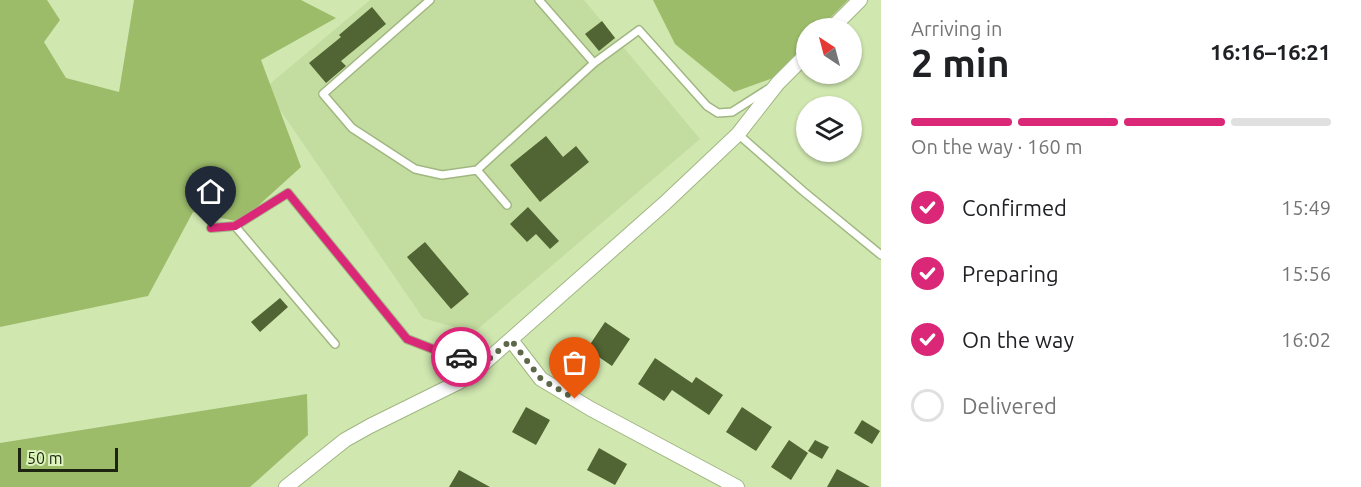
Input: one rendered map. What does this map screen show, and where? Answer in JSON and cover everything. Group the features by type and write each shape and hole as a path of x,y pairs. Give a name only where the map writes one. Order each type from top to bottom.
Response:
{"street":[{"path":"842,18 860,0"},
{"path":"286,487 302,481 345,440 459,382 483,364 665,203 738,134 778,83 796,65"},
{"path":"511,340 541,379 591,409 737,487"}],"lane":[{"path":"430,0 324,94 352,128 415,169 442,176 477,170 594,63 639,30 707,106 718,113 732,112 778,83"},
{"path":"539,0 594,63"},
{"path":"738,134 881,255"},
{"path":"477,170 507,205"},
{"path":"211,228 235,226 288,193 407,339 483,364"},
{"path":"235,226 335,344"}],"shaded area":[{"path":"0,0 47,0 60,20 44,42 66,78 119,92 134,0 301,0 336,18 261,60 301,167 240,222 193,212 148,296 0,327"},
{"path":"370,0 584,0 700,139 473,333 423,318 265,88"},
{"path":"653,0 848,0 830,18 796,18 796,54 773,78 734,92 675,44"},
{"path":"307,394 308,435 250,487 0,487 0,443"}],"building":[{"path":"372,7 386,24 341,61 346,66 326,83 309,63 341,37 339,35"},
{"path":"602,21 615,38 599,51 585,34"},
{"path":"546,136 563,157 576,146 589,162 540,202 510,165"},
{"path":"528,207 559,241 550,249 536,234 527,242 510,224"},
{"path":"425,242 469,294 451,309 407,257"},
{"path":"280,298 288,307 260,332 251,322"},
{"path":"605,322 630,339 612,366 587,349"},
{"path":"655,358 692,383 696,377 723,395 709,415 672,390 664,401 638,384"},
{"path":"526,407 550,420 536,445 512,432"},
{"path":"742,407 772,427 756,451 726,432"},
{"path":"862,420 880,431 872,444 854,433"},
{"path":"789,440 808,453 791,480 771,467"},
{"path":"815,440 829,447 822,459 808,451"},
{"path":"599,448 627,464 615,485 587,470"},
{"path":"837,469 870,487 827,487"},
{"path":"459,470 490,487 449,487"}],"way so far":[{"path":"461,357 483,364 511,340 541,379 575,399"}],"route":[{"path":"211,228 235,226 288,193 407,339 461,357"}]}
